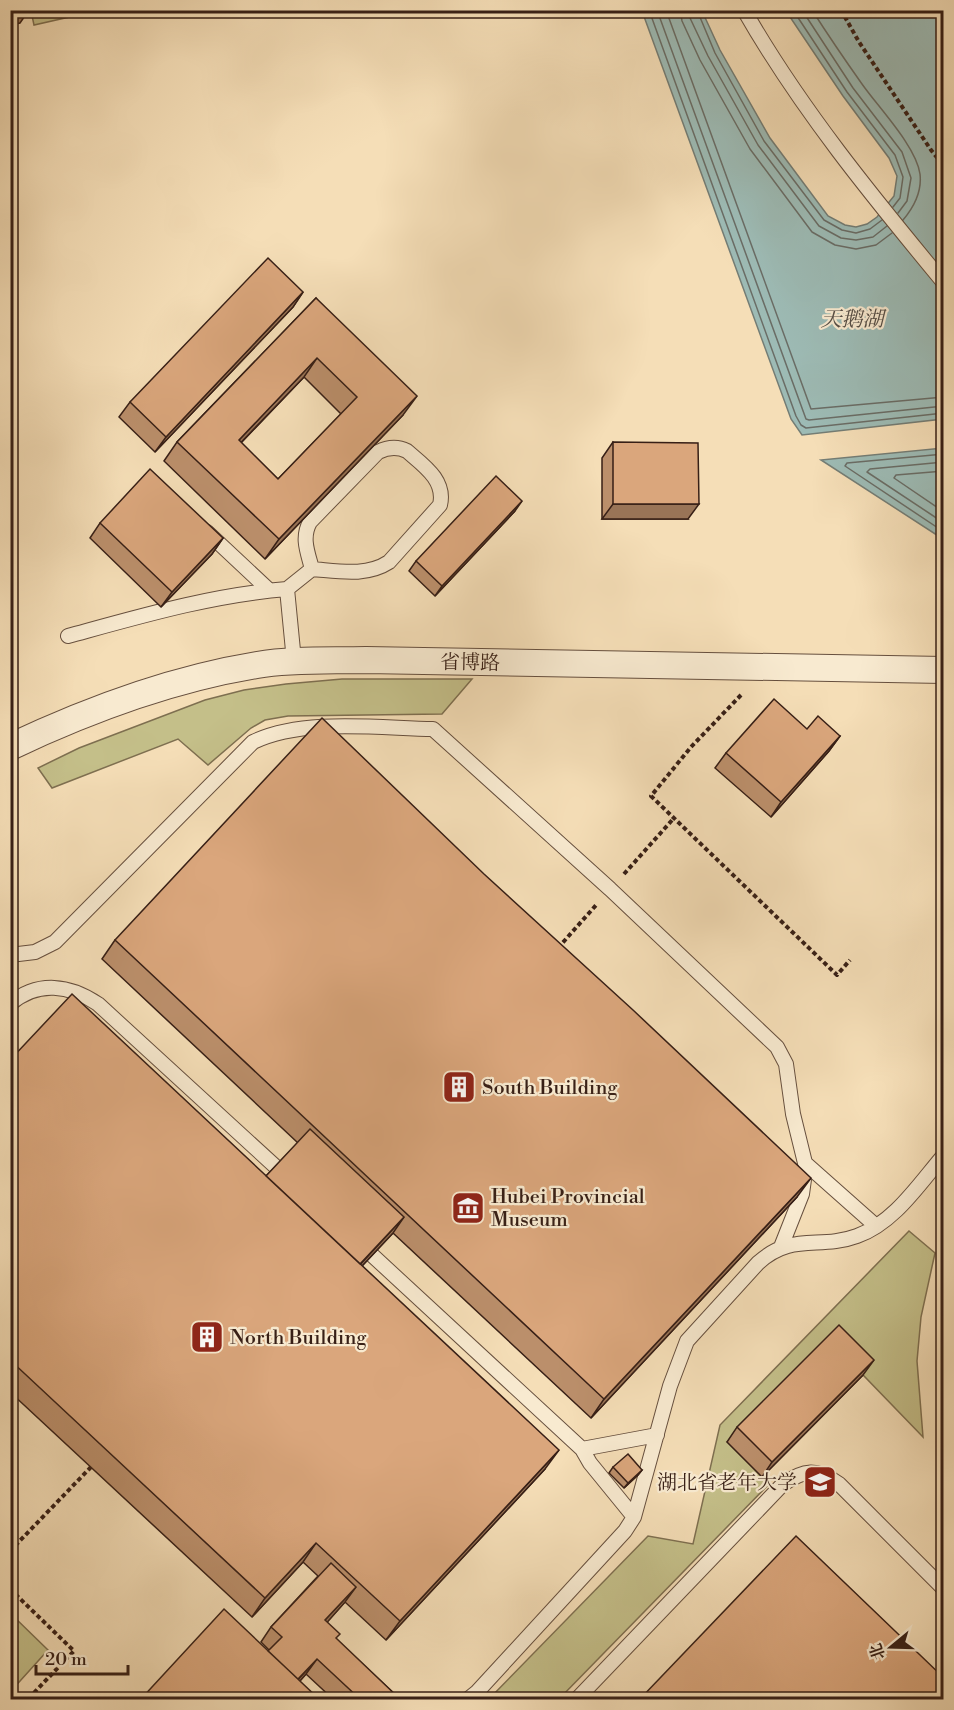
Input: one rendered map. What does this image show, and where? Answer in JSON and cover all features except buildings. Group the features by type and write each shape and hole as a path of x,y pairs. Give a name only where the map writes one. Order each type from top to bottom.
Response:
{"street":[{"name":"省博路","path":"10,747 108,704 163,687 257,665 294,661 366,660 944,670"}],"lane":[{"path":"744,10 772,59 874,200 944,283"},
{"path":"68,636 178,606 220,597 287,589 312,569 366,572 382,567 440,505 442,494 436,478 402,449 392,447 378,452 310,522 305,536 312,569"},
{"path":"194,519 269,590"},
{"path":"287,589 294,661"},
{"path":"10,955 35,952 55,942 253,742 282,731 320,727 433,729 610,889 777,1047 786,1064 793,1114 806,1164 802,1194 781,1247"},
{"path":"10,1004 29,993 51,988 63,987 86,995 303,1192"},
{"path":"467,1700 477,1692 625,1531 634,1517 670,1386 687,1341 770,1252 781,1247 859,1236 876,1226 903,1203 944,1155"},
{"path":"806,1164 876,1226"},
{"path":"346,1231 582,1449 595,1470 634,1517"},
{"path":"582,1449 657,1435"},
{"path":"576,1700 782,1485 800,1474 818,1472 839,1484 944,1588"}],"path":[{"path":"841,10 859,42 944,166"},
{"path":"767,667 691,747 651,796 837,975 850,960"},
{"path":"10,1551 91,1467"},
{"path":"10,1589 74,1651 27,1700"}],"shaded area":[{"path":"31,10 96,11 34,25"},
{"path":"342,679 472,679 442,714 288,716 265,720 251,728 208,765 178,739 52,788 38,768 79,748 205,700 244,690"},
{"path":"909,1231 935,1253 921,1317 917,1361 923,1437 863,1375 727,1442 769,1484 559,1699 488,1700 648,1536 693,1544 720,1425"},
{"path":"11,1614 48,1650 10,1691"}],"water":[{"name":"天鹅湖","path":"642,11 702,11 720,50 770,138 828,216 845,225 856,227 867,224 877,217 894,196 897,176 889,158 843,96 786,11 943,11 943,419 802,435 791,419"},
{"path":"943,448 943,539 821,460"}],"place":[{"name":"South Building","path":"459,1087"},
{"name":"Hubei Provincial Museum","path":"468,1208"},
{"name":"North Building","path":"207,1337"},
{"name":"湖北省老年大学","path":"820,1482"}]}
